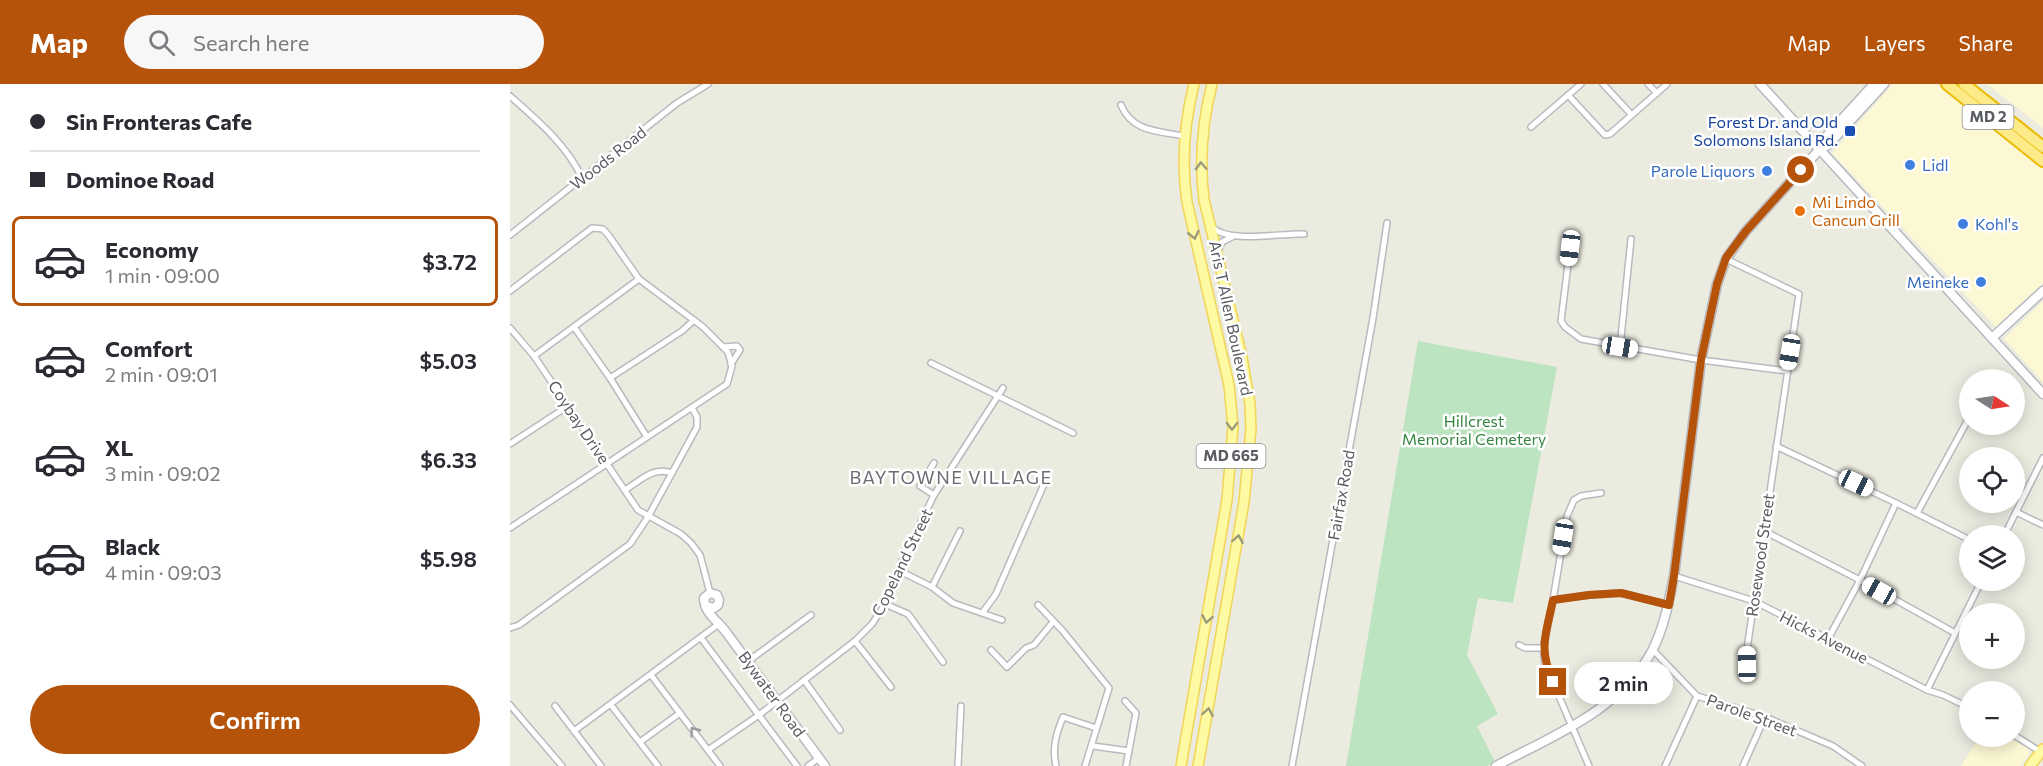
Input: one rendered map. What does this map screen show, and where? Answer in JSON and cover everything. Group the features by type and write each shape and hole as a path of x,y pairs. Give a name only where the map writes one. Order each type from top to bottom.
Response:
{"highway":[{"name":"MD 2","path":"1947,84 2043,161"},
{"name":"MD 2","path":"1964,84 2043,147"}],"main road":[{"name":"Aris T Allen Boulevard","path":"1181,766 1227,500 1233,427 1229,385 1186,202 1183,167 1184,136 1194,84"},
{"name":"Aris T Allen Boulevard","path":"1198,766 1244,502 1251,428 1247,383 1204,200 1201,157 1204,117 1212,84"},
{"path":"2030,766 2042,750"}],"street":[{"name":"Woods Road","path":"510,235 677,103 708,84"},
{"path":"1531,127 1581,84"},
{"path":"1603,84 1631,114"},
{"path":"1648,84 1656,93"},
{"path":"1568,95 1605,135 1610,134 1667,84"},
{"path":"1760,84 2043,394"},
{"path":"1496,766 1571,726 1604,705 1625,688 1640,670 1652,650 1669,605 1701,360 1717,284 1726,258 1746,231 1819,150 1823,140 1874,84"},
{"path":"1819,150 1828,146 1884,84"},
{"path":"510,96 552,135 575,162 582,178"},
{"path":"1121,105 1125,115 1137,126 1184,136"},
{"name":"Fairfax Road","path":"1292,766 1373,318 1387,223"},
{"path":"1210,224 1221,234 1233,236 1304,234"},
{"path":"510,291 592,228 603,229 639,279 694,320 728,352 731,364"},
{"path":"1217,256 1222,242 1233,236"},
{"path":"1620,347 1631,239"},
{"path":"1570,248 1561,321 1581,339 1701,360 1787,371"},
{"name":"Rosewood Street","path":"1726,258 1799,294 1747,649 1747,664"},
{"path":"534,356 639,279"},
{"path":"1992,338 2043,291"},
{"path":"610,378 682,331 694,320"},
{"path":"574,327 647,437"},
{"name":"Coybay Drive","path":"510,328 534,356 638,510 648,517"},
{"path":"510,528 727,384 731,364 740,350 737,346 723,347"},
{"path":"931,363 1073,433"},
{"name":"Copeland Street","path":"708,750 759,715 855,641 872,624 885,604 898,570 934,495 1003,388"},
{"path":"510,444 568,406"},
{"path":"510,628 519,625 630,544 648,517 697,427 697,417 692,408"},
{"path":"1917,513 1960,435"},
{"path":"1776,446 1959,534"},
{"path":"2025,494 2043,458"},
{"path":"934,463 920,486 934,495"},
{"path":"625,490 654,471 672,473"},
{"path":"983,612 996,594 1045,482"},
{"path":"1589,766 1545,663 1543,648 1567,516 1572,504 1581,496 1601,493"},
{"path":"1828,639 1860,580 1896,503"},
{"path":"2018,513 2043,525"},
{"path":"648,517 681,534 691,543 700,555 710,593"},
{"path":"932,587 960,531"},
{"path":"1764,531 1860,580 1955,633"},
{"path":"898,570 932,587 953,603 1002,620"},
{"name":"Hicks Avenue","path":"1674,576 1754,601 1927,690 1959,703"},
{"path":"1927,690 1976,591"},
{"path":"710,593 717,595 718,605 710,607 704,598 710,593"},
{"path":"1553,600 1621,593 1669,605"},
{"path":"885,604 908,614 943,662"},
{"path":"1038,605 1062,630 1109,688 1086,766"},
{"name":"Bywater Road","path":"710,607 710,616 720,623 825,766"},
{"path":"747,662 812,615"},
{"path":"991,650 1007,667 1026,648 1034,645 1053,621"},
{"path":"574,731 720,623"},
{"path":"701,638 797,766"},
{"path":"855,641 891,687"},
{"path":"1519,645 1525,648 1543,648"},
{"name":"Parole Street","path":"1652,650 1697,696 1765,717 1833,746 1862,766"},
{"path":"651,675 720,766"},
{"path":"804,680 840,730"},
{"path":"1665,766 1697,696"},
{"path":"1125,701 1136,713 1126,766"},
{"path":"510,705 562,766"},
{"path":"611,705 658,766"},
{"path":"555,706 601,766"},
{"path":"958,766 961,706"},
{"path":"640,742 680,713"},
{"path":"1056,766 1054,739 1063,717 1096,729"},
{"path":"1743,766 1765,717"},
{"path":"2025,741 2042,750"},
{"path":"1093,746 1129,751"},
{"path":"808,766 819,758"}],"shaded area":[{"path":"1893,84 1936,84 2043,168 2043,283 1996,327 1832,153"},
{"path":"1987,84 2043,84 2043,128"},
{"path":"2043,301 2043,382 2004,339"},
{"path":"1973,747 2028,748 2029,754 2020,766 1961,766"}],"green space":[{"name":"Hillcrest Memorial Cemetery","path":"1418,341 1557,367 1513,603 1478,598 1467,655 1498,714 1477,726 1495,762 1487,766 1346,766"}],"place":[{"name":"Forest Dr. and Old Solomons Island Rd.","path":"1850,131"},
{"name":"Lidl","path":"1910,165"},
{"name":"Parole Liquors","path":"1767,171"},
{"name":"Mi Lindo Cancun Grill","path":"1800,211"},
{"name":"Kohl's","path":"1963,224"},
{"name":"Meineke","path":"1981,282"}],"district":[{"name":"BAYTOWNE VILLAGE","path":"951,478"}],"route":[{"path":"1553,682 1545,663 1543,648 1553,600 1621,593 1669,605 1701,360 1717,284 1726,258 1746,231 1801,170"}]}
